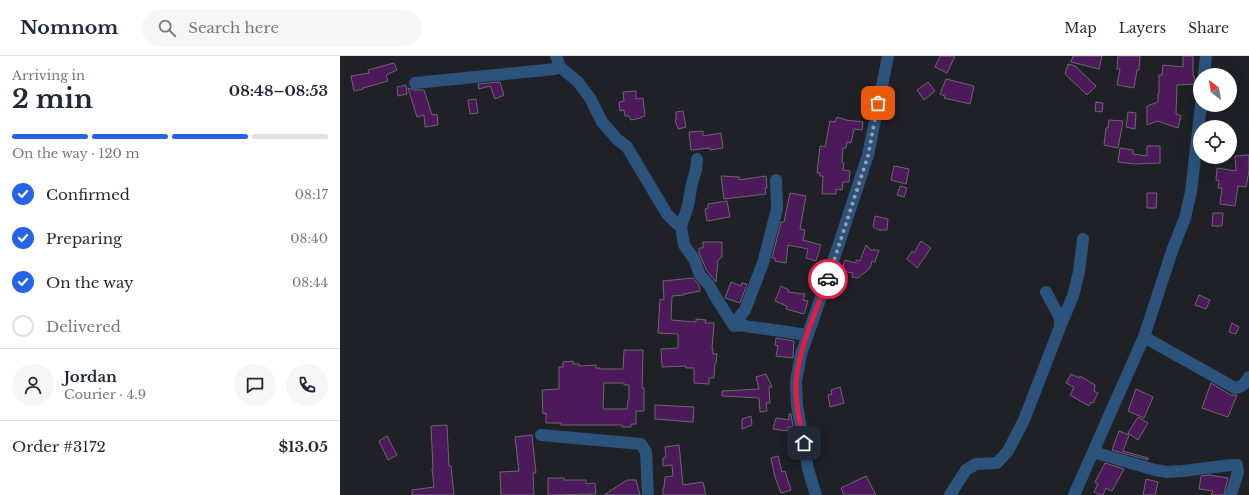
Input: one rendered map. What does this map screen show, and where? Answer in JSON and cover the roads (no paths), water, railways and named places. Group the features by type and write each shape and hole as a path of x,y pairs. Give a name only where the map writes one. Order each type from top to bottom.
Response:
{"street":[{"path":"816,495 808,468 797,405 796,382 801,354 838,250 866,162 888,56"},
{"path":"1205,68 1206,56"},
{"path":"415,83 555,70 558,68 557,61"},
{"path":"557,61 578,82 590,98 602,122 616,139 627,147 667,214 681,226"},
{"path":"1074,495 1144,337 1186,211 1191,192 1200,112"},
{"path":"697,159 688,206 681,226 684,245 694,259 700,275 709,285 714,296 734,326 744,325 808,335"},
{"path":"744,325 739,320 739,317 745,310 763,263 777,209 776,180"},
{"path":"950,495 966,470 976,464 997,463 1008,451 1024,420 1073,296 1078,278 1083,239"},
{"path":"1046,292 1060,318 1060,327"},
{"path":"1144,337 1235,388 1244,384 1249,377"},
{"path":"541,435 641,444 646,452 648,495"},
{"path":"1093,452 1166,472 1237,465 1238,472 1231,495"}]}
